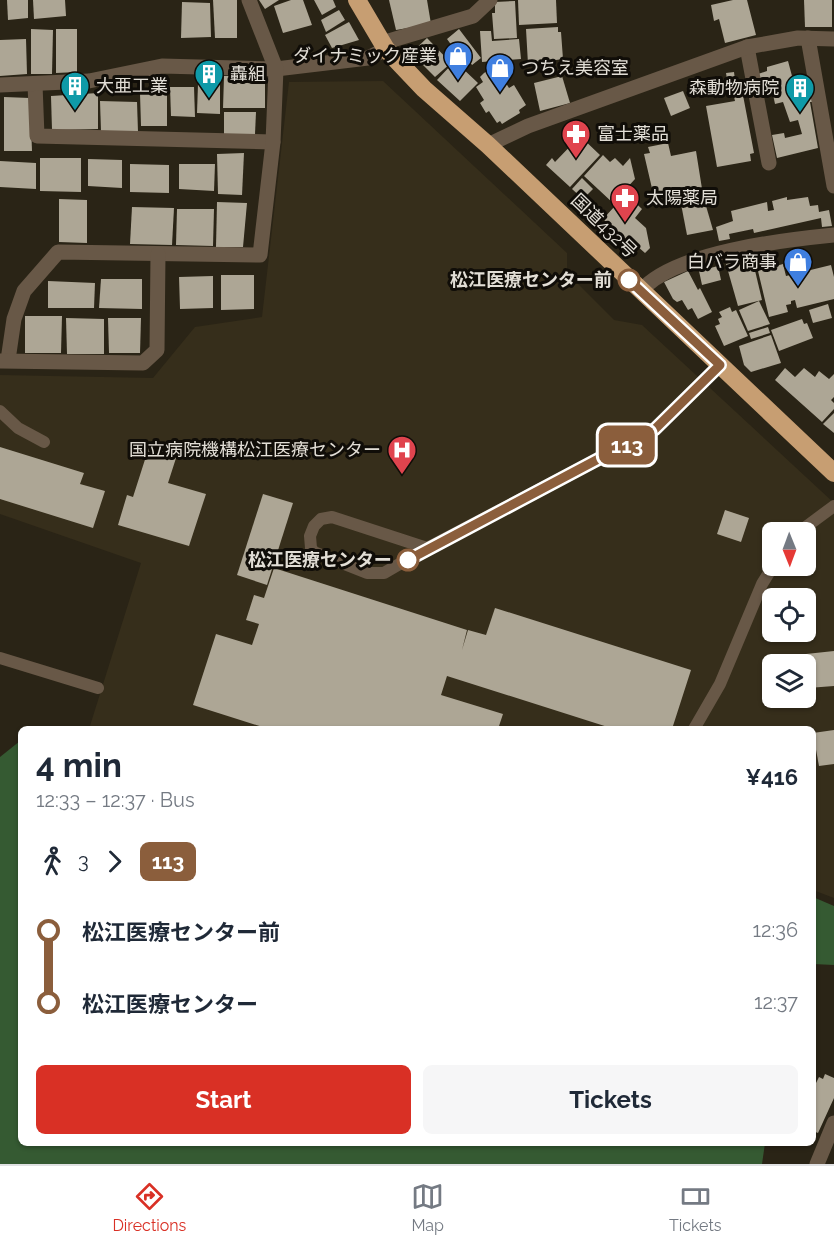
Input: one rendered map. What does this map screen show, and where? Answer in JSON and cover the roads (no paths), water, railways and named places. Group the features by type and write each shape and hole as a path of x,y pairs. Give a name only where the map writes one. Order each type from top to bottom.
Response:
{"highway":[{"name":"国道432号","path":"357,0 384,46 424,89 488,145 834,473"}],"street":[{"path":"158,254 157,350 142,363 4,361 14,319 24,291 58,252 260,255 273,142 276,69 249,0"},
{"path":"0,85 90,81 162,66 276,69 368,58 384,46 473,16 490,0"},
{"path":"808,38 834,186"},
{"path":"488,145 528,126 747,47 808,38 834,39"},
{"path":"747,47 769,163"},
{"path":"35,84 37,136 273,142"},
{"path":"641,291 651,280 697,260 769,243 834,235"},
{"path":"817,1164 834,1123"}],"lane":[{"path":"428,548 332,516 317,521 310,536 311,548 318,556 377,574 388,571 655,429 720,365"},
{"path":"0,411 18,428 44,442"},
{"path":"812,522 834,506"},
{"path":"696,726 720,684 767,576"},
{"path":"0,658 98,687"}],"place":[{"name":"ダイナミック産業","path":"458,82"},
{"name":"つちえ美容室","path":"500,94"},
{"name":"轟組","path":"209,100"},
{"name":"大亜工業","path":"75,112"},
{"name":"森動物病院","path":"800,114"},
{"name":"富士薬品","path":"576,160"},
{"name":"太陽薬局","path":"625,224"},
{"name":"松江医療センター前","path":"629,280"},
{"name":"白バラ商事","path":"798,288"},
{"name":"国立病院機構松江医療センター","path":"402,476"},
{"name":"松江医療センター","path":"408,560"}]}
